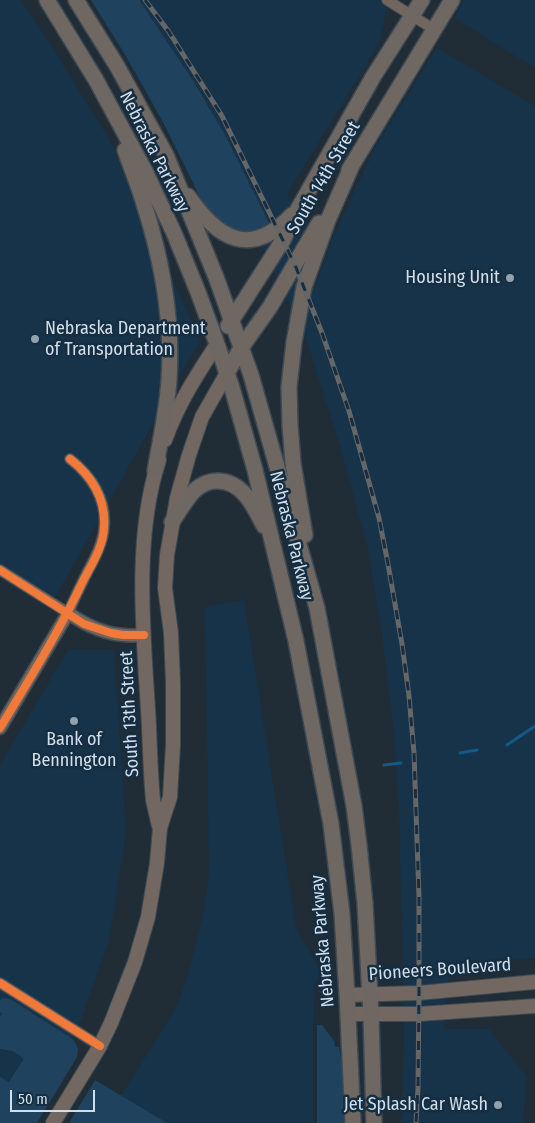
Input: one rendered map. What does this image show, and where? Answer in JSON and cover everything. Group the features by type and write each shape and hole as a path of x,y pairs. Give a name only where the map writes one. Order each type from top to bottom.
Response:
{"main road":[{"name":"Nebraska Parkway","path":"47,0 92,72 145,171 174,233 217,344 256,470 296,641 331,824 342,914 353,1123"},
{"name":"Nebraska Parkway","path":"76,0 117,66 166,155 212,269 242,348 317,608 354,806 365,904 374,1123"},
{"name":"South 14th Street","path":"217,344 283,240 296,210 373,77 422,0"},
{"name":"South 14th Street","path":"227,373 270,307 353,163 452,0"},
{"path":"105,97 144,203 158,253 166,299 170,348 169,380 166,411 155,471"},
{"path":"166,155 186,193 198,209 209,221 229,236 248,240 259,239 277,229 296,210"},
{"path":"317,608 293,464 289,387 294,342 304,287 328,220 353,163"},
{"name":"South 13th Street","path":"160,828 154,802 144,634 143,555 149,504 155,471 173,418 191,383 217,344"},
{"name":"South 13th Street","path":"53,1123 100,1046 124,992 141,943 153,893 160,828 170,797 173,745 173,683 171,633 165,588 166,555 181,482 202,417 227,373"},
{"path":"172,522 196,490 205,484 213,481 232,483 246,494 274,545"},
{"name":"Pioneers Boulevard","path":"347,995 419,993 535,982"},
{"path":"348,1014 419,1014 535,1006"}],"street":[{"path":"387,0 434,30"},
{"path":"0,728 68,613 101,542 104,528 104,512 100,497 95,486 80,466 70,459"},
{"path":"0,570 84,624 106,632 123,635 144,634"},
{"path":"0,982 100,1046"}],"shaded area":[{"name":"Nebraska Department of Transportation","path":"0,0 21,0 109,139 200,340 52,603 0,570"},
{"path":"91,0 139,0 192,79 225,135 270,225 254,233 230,229 210,211 200,197 165,126 139,79"},
{"path":"129,0 388,0 380,42 288,193 316,284 332,240 377,144 437,48 535,106 535,958 450,964 444,1029 489,1029 527,1077 523,1123 401,1123 404,1031 399,811 393,722 381,626 367,545 340,446 306,339 260,242"},
{"path":"465,0 535,0 535,68 454,18"},
{"path":"244,600 296,928 321,974 315,983 313,1123 104,1123 170,1018 178,1003 188,975 204,911 209,870 205,607"},
{"path":"68,650 114,650 126,834 109,940 77,1031 22,1123 0,1123 0,764"},
{"path":"3,998 10,999 73,1039 78,1048 77,1057 37,1123 0,1123 0,1077 9,1082 23,1060 22,1057 13,1051 0,1049 0,1017 2,1014 0,1012 0,1000"},
{"path":"317,1025 322,1025 334,1041 335,1047 339,1047 345,1087 346,1123 317,1123"},
{"path":"95,1080 167,1123 69,1123"}],"waterway":[{"path":"507,745 535,726"},
{"path":"460,753 477,750"},
{"path":"384,765 401,763"}],"railway":[{"path":"145,0 169,32 222,116 295,265 322,333 349,411 379,518 402,644 414,753 419,897 418,1088 416,1123"}],"cycle path":[{"path":"0,728 64,619 102,542 104,517 100,498 85,473 70,459"},
{"path":"0,570 84,624 111,633 144,635"},
{"path":"0,983 100,1046"}],"place":[{"name":"Housing Unit","path":"510,278"},
{"name":"Nebraska Department of Transportation","path":"35,339"},
{"name":"Bank of Bennington","path":"74,721"},
{"name":"Jet Splash Car Wash","path":"498,1105"}]}
